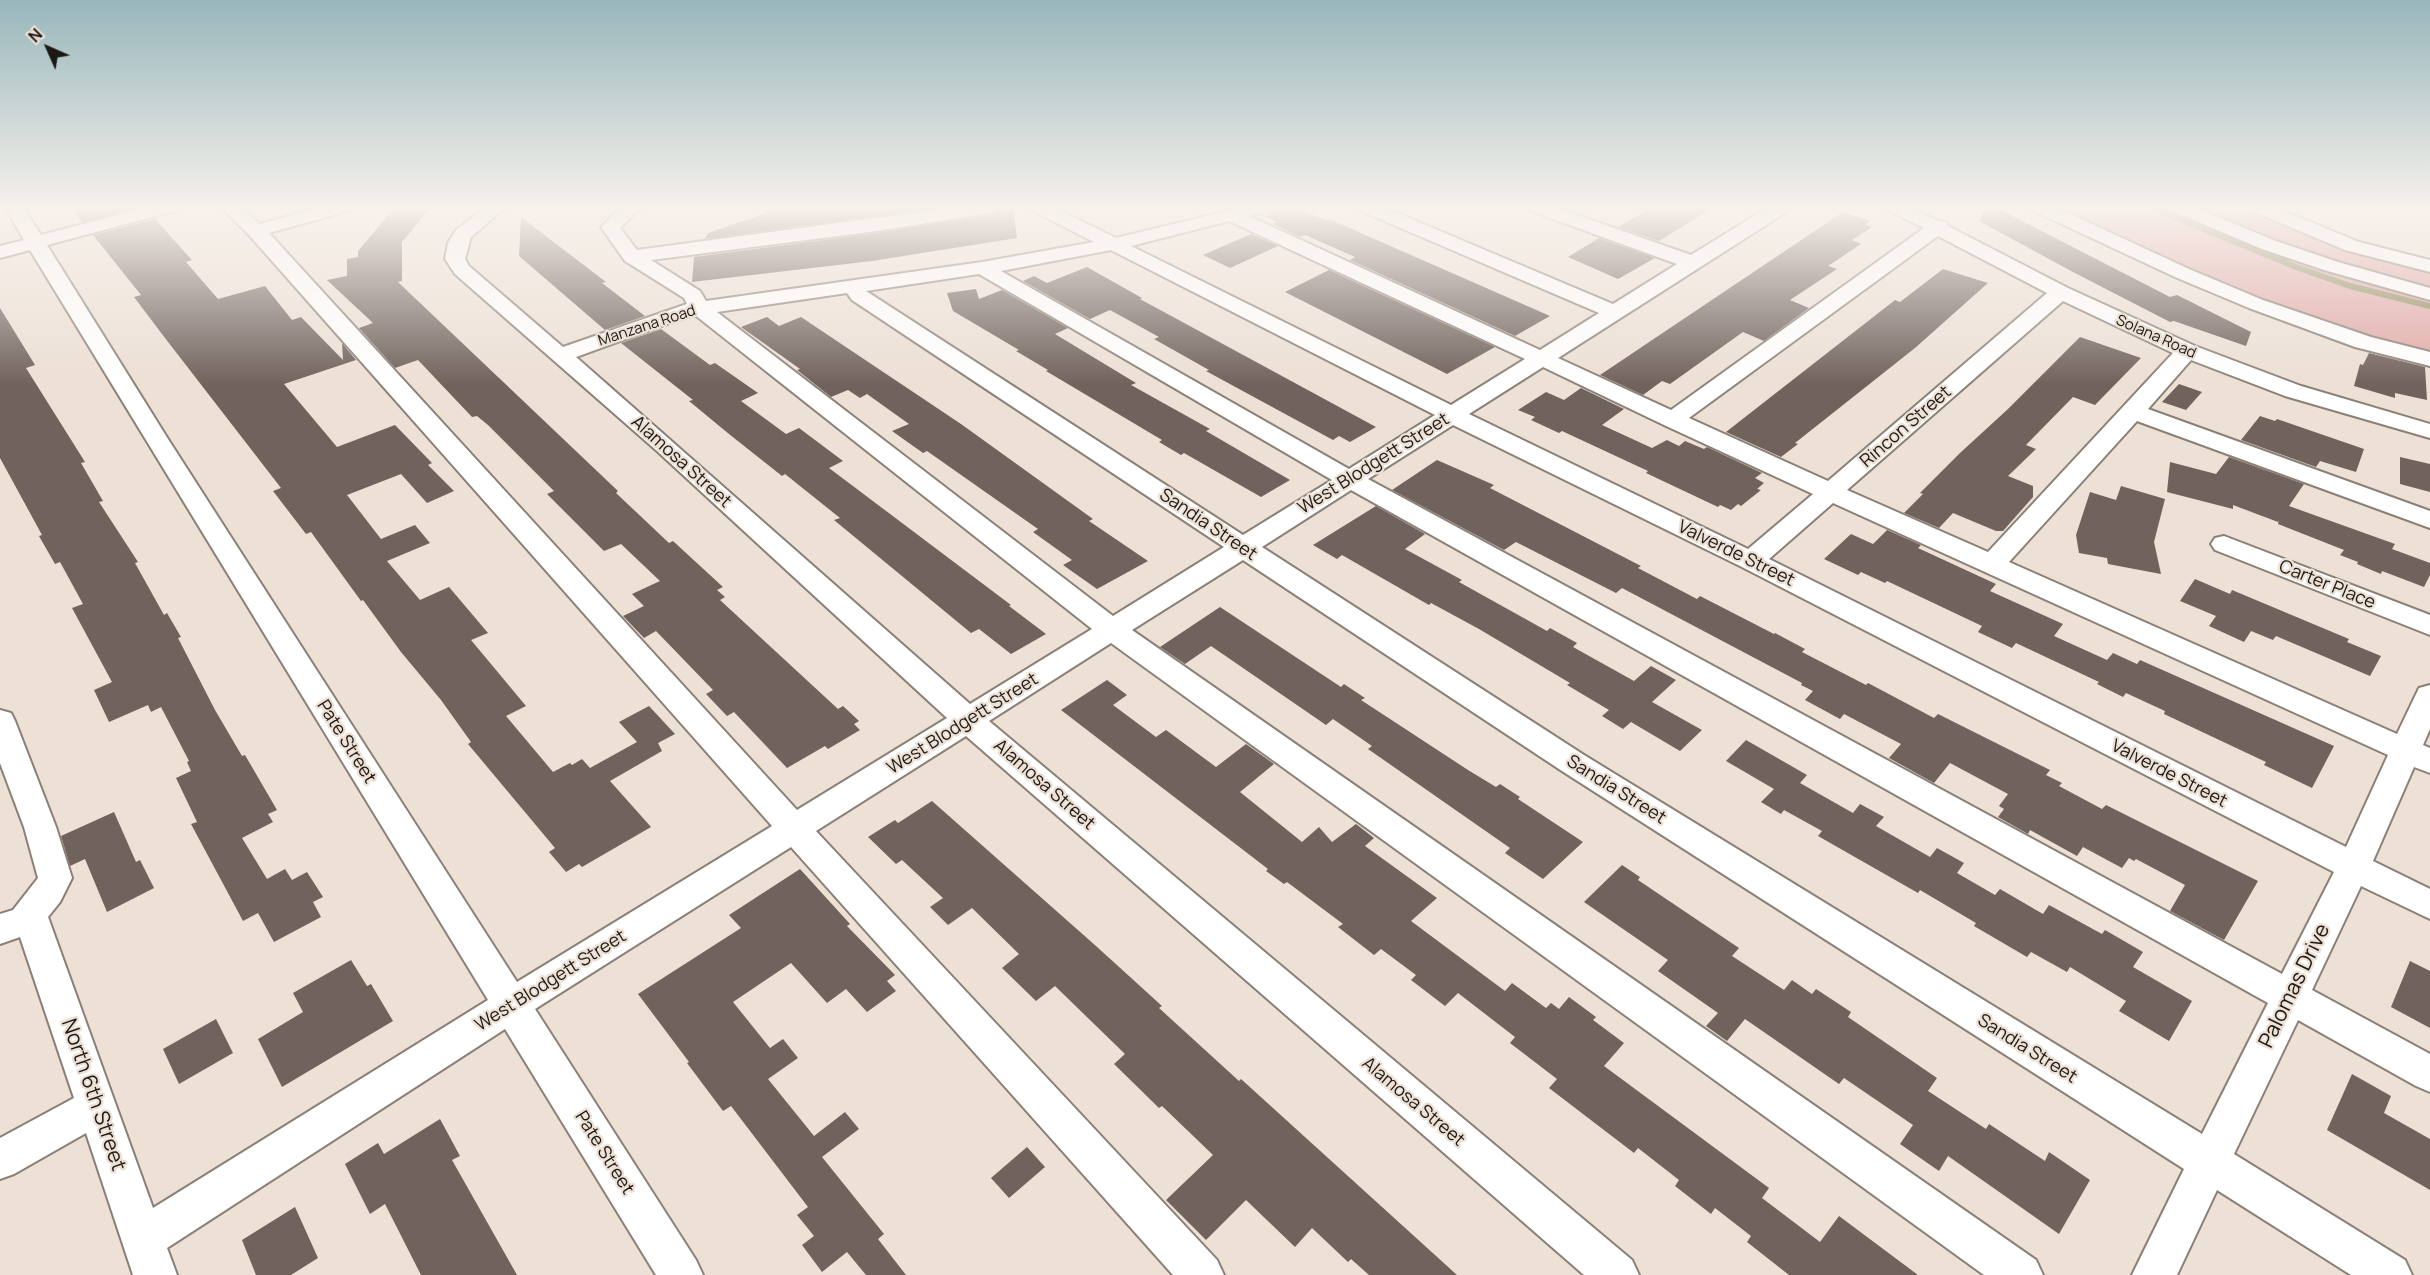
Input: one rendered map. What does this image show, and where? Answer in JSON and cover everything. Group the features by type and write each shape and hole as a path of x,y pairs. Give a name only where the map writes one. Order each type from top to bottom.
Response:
{"street":[{"name":"Pate Street","path":"50,266 156,439 681,1275"},
{"path":"288,266 795,830 1202,1275"},
{"name":"Alamosa Street","path":"460,266 968,720 1233,949 1617,1275"},
{"path":"647,266 693,295 699,308 1112,630 2021,1275"},
{"name":"Manzana Road","path":"561,355 682,311 990,266"},
{"name":"Valverde Street","path":"1158,266 1452,415 1751,561 2430,905"},
{"path":"1342,266 1671,420 2418,756"},
{"path":"1507,266 1614,312"},
{"name":"West Blodgett Street","path":"144,1238 1687,266"},
{"path":"1671,420 1883,266"},
{"name":"Solana Road","path":"2014,266 2061,292 2187,351 2294,391 2430,431"},
{"path":"2167,266 2256,304 2363,342 2430,359"},
{"path":"2333,266 2430,294"},
{"path":"982,268 1349,479 2430,1074"},
{"name":"Sandia Street","path":"854,287 859,296 1573,763 2390,1275"},
{"name":"Rincon Street","path":"1751,561 2061,292"},
{"path":"1992,564 2187,351"},
{"path":"2133,412 2430,520"},
{"name":"Carter Place","path":"2224,544 2430,626"},
{"name":"Palomas Drive","path":"2154,1275 2353,868 2418,756 2430,695"},
{"path":"0,721 40,827 55,878 48,892 12,924"},
{"name":"North 6th Street","path":"12,924 34,925 155,1275"},
{"path":"0,1160 96,1106"}],"shaded area":[{"path":"2155,266 2430,266 2430,363 2259,310 2196,286"}],"building":[{"path":"118,266 190,266 218,299 265,286 292,320 301,317 343,360 342,343 356,360 284,384 337,447 395,425 432,463 428,465 454,491 427,503 401,474 347,495 381,539 415,525 430,543 387,561 420,600 449,587 488,633 471,640 526,706 506,716 553,772 582,759 590,768 637,742 619,722 649,706 675,734 658,743 662,751 610,781 651,827 582,867 579,864 566,872 549,852 555,848 468,744 471,742 441,700 401,652 363,600 361,601 311,532 306,534 273,491 281,488 134,297 141,295"},
{"path":"347,266 402,266 402,281 398,282 618,491 616,493 669,543 673,541 723,587 717,590 725,597 720,600 838,709 843,706 859,721 854,724 860,730 828,749 825,746 787,768 734,712 727,716 706,694 713,690 656,631 644,638 623,616 644,606 632,594 660,581 621,544 604,551 547,494 554,491 488,425 477,416 472,417 418,360 395,368 359,328 373,323 327,280 347,276"},
{"path":"531,266 586,266 606,282 602,283 645,316 605,330"},
{"path":"693,266 825,266 692,282"},
{"path":"1364,266 1437,266 1550,316 1515,336"},
{"path":"1590,266 1640,266 1618,279"},
{"path":"1762,266 1830,266 1837,269 1790,300 1809,308 1764,341 1743,332 1670,384 1662,381 1643,395 1600,375"},
{"path":"2063,266 2111,266 2170,297 2177,295 2251,332 2246,346 2174,321 2170,322"},
{"path":"1087,267 1142,298 1140,299 1376,427 1350,442 1339,436 1333,440 1206,371 1209,370 1154,339 1159,337 1110,310 1090,319 1023,281 1034,276 1047,283"},
{"path":"1943,269 1988,283 1915,348 1795,443 1798,444 1781,457 1726,432 1895,300 1900,302"},
{"path":"1329,270 1495,347 1447,374 1285,292"},
{"path":"976,289 979,299 1002,290 1068,328 1055,334 1136,383 1131,385 1210,429 1206,431 1290,480 1261,497 1184,453 1181,455 1159,442 1162,440 1046,371 1048,370 1016,351 1019,350 953,311 947,293"},
{"path":"0,308 35,365 26,368 85,462 81,463 103,501 99,502 138,562 135,563 164,615 167,613 181,637 178,638 215,710 277,810 268,814 273,822 242,838 267,879 285,869 292,880 307,872 323,897 313,902 321,917 274,942 258,913 243,921 191,824 197,822 176,778 191,771 187,762 189,761 161,707 151,712 148,705 109,722 94,690 112,682 72,608 83,604 60,562 55,564 39,536 42,535 0,458"},
{"path":"767,317 779,326 801,317 961,424 1093,519 1089,521 1148,561 1097,589 1063,565 1072,560 1033,532 1038,529 927,451 923,453 892,431 909,424 867,394 860,398 848,390 831,397 797,370 800,369 741,327"},
{"path":"661,329 710,365 715,363 758,393 741,401 786,434 799,428 843,461 829,468 1046,634 1011,654 979,629 971,633 834,520 840,518 785,474 782,476 729,434 689,401 693,400 621,343"},
{"path":"2080,337 2141,358 2095,405 2073,397 2026,445 2036,449 2008,476 2033,486 2033,497 2003,531 1996,531 1953,513 1939,528 1904,513 1923,494 1920,493 1960,453"},
{"path":"2369,353 2425,367 2427,400 2395,393 2395,398 2354,386 2360,364 2363,365"},
{"path":"2179,384 2202,392 2186,410 2162,402"},
{"path":"1581,388 1624,409 1602,425 1652,448 1667,440 1679,446 1685,441 1704,449 1707,447 1762,473 1755,478 1764,483 1757,489 1761,490 1741,506 1738,504 1731,510 1720,505 1718,507 1646,473 1648,471 1562,431 1559,433 1531,420 1535,417 1518,410 1546,392 1564,400"},
{"path":"2260,416 2275,421 2277,419 2364,449 2356,472 2320,461 2316,467 2241,440"},
{"path":"2229,457 2304,484 2289,506 2395,544 2392,549 2430,563 2430,575 2424,587 2357,564 2358,562 2340,555 2344,550 2278,524 2279,520 2278,522 2233,505 2233,509 2167,492 2170,462 2216,474"},
{"path":"2400,457 2430,464 2430,492 2400,484"},
{"path":"1437,460 1494,485 1490,488 1641,566 1638,568 1697,599 1700,596 1775,633 1805,649 1802,652 1866,685 1868,683 1934,718 1938,714 2050,770 2046,775 2062,783 2059,786 2102,809 2106,805 2258,881 2224,940 2170,911 2185,885 2136,859 2134,861 2129,858 2122,868 2083,847 2077,856 2030,830 2028,834 1998,817 2004,809 1999,806 2008,794 1950,763 1934,783 1889,758 1901,744 1844,714 1840,719 1805,700 1813,691 1801,685 1802,683 1622,588 1616,593 1516,542 1504,550 1392,490"},
{"path":"2121,486 2165,499 2154,542 2161,574 2108,564 2107,558 2079,553 2076,535 2090,492 2116,500"},
{"path":"1376,506 1425,534 1405,549 1462,580 1459,582 1547,631 1550,628 1577,643 1573,647 1634,681 1651,666 1676,680 1652,702 1702,730 1680,751 1631,722 1623,729 1602,716 1609,710 1567,685 1570,683 1479,629 1431,603 1429,605 1342,555 1337,559 1313,545"},
{"path":"1887,530 1921,545 1918,548 1996,584 1990,591 2063,624 2054,636 2107,660 2113,653 2137,664 2140,660 2334,746 2312,788 2264,765 2266,762 2164,714 2165,711 2126,693 2123,697 2097,684 2099,682 2016,643 2012,648 1978,632 1982,626 1887,581 1885,583 1861,572 1858,575 1824,559 1851,534 1873,544"},
{"path":"2195,579 2230,594 2232,590 2349,639 2347,642 2381,656 2370,676 2276,636 2273,640 2251,631 2244,642 2209,626 2216,616 2180,601"},
{"path":"1220,607 1341,687 1344,684 1365,698 1361,700 1468,770 1496,787 1500,784 1520,797 1518,799 1583,842 1543,879 1505,853 1510,848 1368,749 1372,746 1333,719 1326,725 1211,646 1185,664 1160,647"},
{"path":"1107,680 1127,695 1113,705 1156,737 1166,730 1216,767 1246,744 1274,764 1240,792 1302,842 1319,827 1332,842 1356,824 1374,838 1365,846 1437,898 1411,921 1505,991 1512,983 1546,1008 1551,1003 1559,1009 1569,997 1596,1017 1593,1020 1624,1043 1604,1066 1769,1188 1762,1198 1820,1242 1839,1216 1918,1275 1789,1275 1747,1242 1751,1236 1715,1208 1711,1214 1675,1186 1679,1180 1638,1148 1634,1153 1549,1088 1557,1079 1510,1043 1515,1037 1458,993 1445,1006 1411,980 1416,975 1381,949 1374,955 1338,927 1343,924 1287,882 1284,884 1266,871 1268,869 1061,710"},
{"path":"1746,740 1807,775 1800,783 1853,813 1860,804 1884,817 1876,826 1930,857 1937,848 1964,863 1957,873 1995,895 2000,889 2043,914 2049,905 2102,934 2105,930 2143,952 2133,967 2192,1001 2169,1041 2119,1011 2126,1001 2070,967 2067,972 2031,952 2027,957 1974,926 1976,923 1920,890 1918,893 1818,836 1822,831 1784,810 1781,814 1761,802 1774,789 1726,761"},
{"path":"932,801 1096,946 1162,1006 1159,1008 1239,1081 1241,1079 1457,1275 1369,1275 1351,1259 1348,1262 1312,1228 1295,1247 1246,1200 1206,1240 1166,1200 1213,1155 1162,1106 1159,1108 1114,1064 1125,1054 1055,986 1036,1001 1002,968 1019,954 972,908 948,925 930,907 943,898 902,860 896,864 868,837 895,820 898,823"},
{"path":"114,812 136,862 140,860 154,888 107,912 85,859 70,866 61,836"},
{"path":"1622,865 1640,877 1638,880 1739,948 1732,956 1784,990 1792,980 1812,994 1816,989 1851,1012 1848,1017 1937,1078 1928,1091 1986,1129 1989,1124 2045,1161 2049,1152 2090,1180 2059,1234 1948,1156 1939,1171 1900,1144 1913,1125 1844,1078 1839,1084 1745,1019 1727,1041 1706,1026 1718,1013 1658,971 1668,960 1584,902"},
{"path":"800,869 850,924 847,926 895,975 887,981 896,991 867,1012 846,989 827,1003 791,963 733,1002 770,1048 783,1039 798,1058 768,1079 814,1136 845,1112 859,1129 822,1157 884,1234 878,1239 906,1275 866,1275 847,1252 822,1272 802,1245 814,1236 797,1215 808,1207 731,1106 723,1111 638,994 741,928 729,915"},
{"path":"351,960 367,986 371,984 393,1021 282,1087 258,1039 303,1012 293,993"},
{"path":"2410,961 2430,971 2430,1028 2391,1007"},
{"path":"216,1019 233,1053 179,1084 163,1049"},
{"path":"2352,1074 2391,1096 2384,1113 2430,1139 2430,1190 2327,1130"},
{"path":"440,1119 460,1156 452,1160 517,1275 421,1275 385,1204 370,1214 345,1164 378,1143 384,1154"},
{"path":"1027,1147 1045,1167 1009,1198 991,1178"},
{"path":"295,1207 318,1258 291,1275 256,1275 242,1240"}],"waterway":[{"path":"2295,266 2350,286 2430,306"}]}
